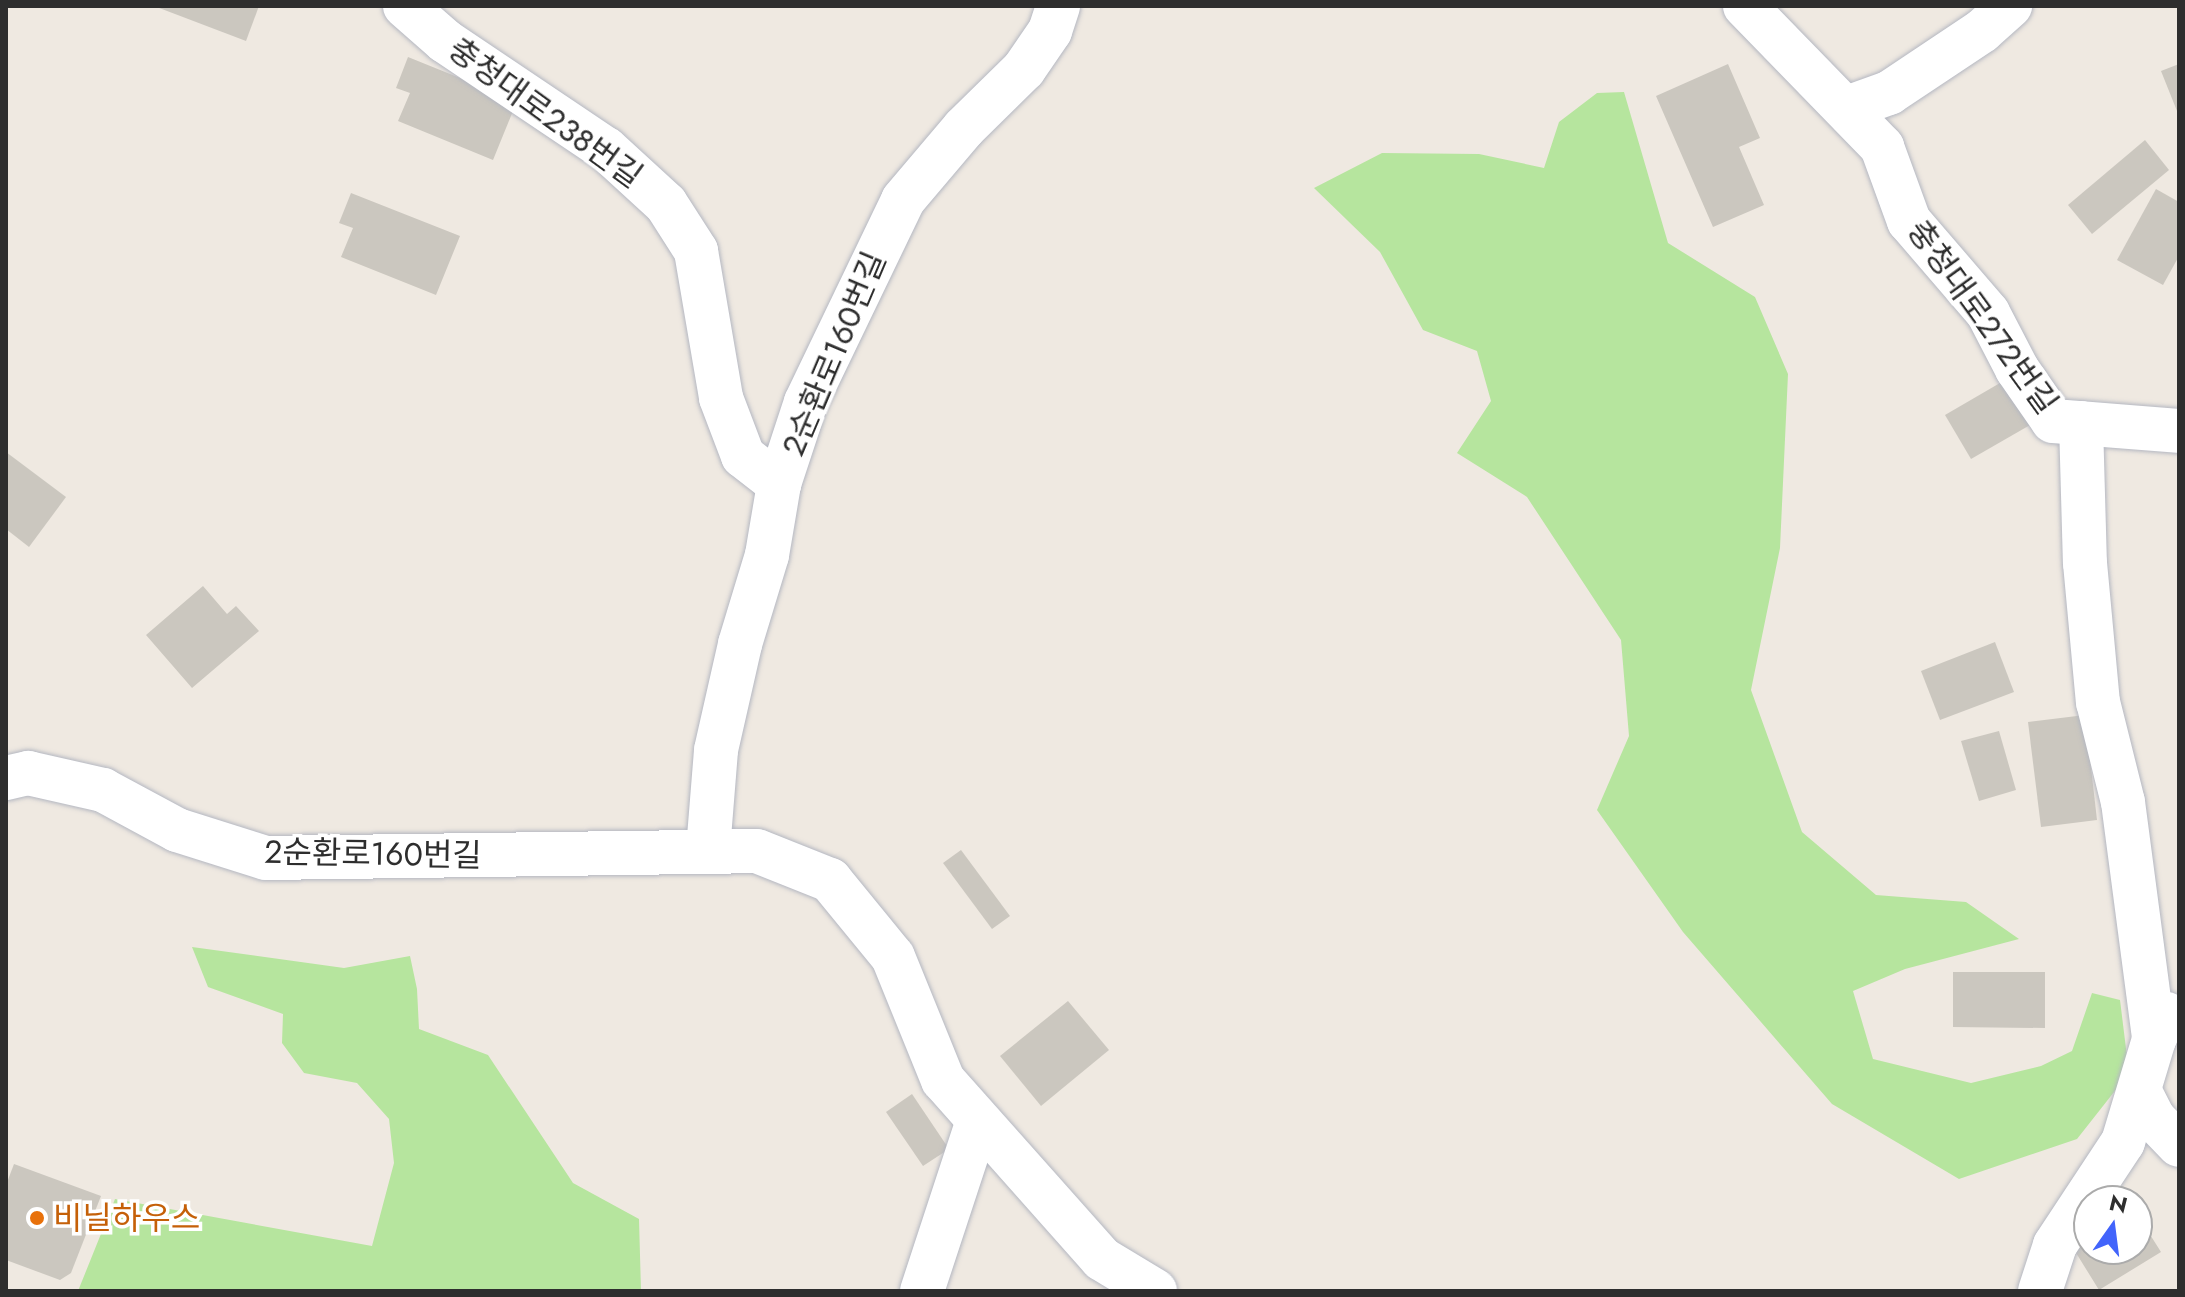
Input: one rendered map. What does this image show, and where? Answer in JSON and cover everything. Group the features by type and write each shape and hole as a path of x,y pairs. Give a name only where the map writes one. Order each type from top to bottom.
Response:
{"lane":[{"name":"충청대로238번길","path":"405,6 445,41 606,149 666,204 696,251 721,398 743,456 757,470 779,484"},
{"name":"2순환로160번길","path":"708,850 716,750 740,644 767,555 779,484 806,402 903,200 964,128 1024,69 1050,31 1058,6"},
{"name":"충청대로272번길","path":"1745,6 1882,147 1909,221 1988,313 2017,369 2053,421 2179,431"},
{"path":"1847,108 1889,93 1982,31 2010,6"},
{"path":"2081,423 2085,563 2098,702 2123,802 2154,1039"},
{"name":"2순환로160번길","path":"6,778 28,773 103,790 177,830 266,858 652,855 708,850 757,851 830,880 893,957 943,1080 1102,1259 1155,1291"},
{"path":"2040,1291 2055,1245 2123,1142 2154,1039 2179,991"},
{"path":"2140,1092 2154,1119 2179,1145"},
{"path":"922,1291 978,1121"}],"green space":[{"path":"1624,92 1668,243 1755,297 1788,374 1780,548 1751,690 1802,832 1876,895 1966,902 2019,939 1905,969 1853,991 1873,1059 1971,1083 2041,1066 2072,1051 2092,993 2120,1000 2129,1073 2077,1139 1959,1179 1832,1104 1683,932 1597,810 1629,736 1621,640 1527,497 1457,453 1491,401 1477,351 1423,330 1380,252 1314,188 1382,153 1479,154 1544,168 1559,122 1597,93"},
{"path":"192,947 344,968 410,956 417,989 419,1029 488,1055 573,1183 639,1219 641,1291 78,1291 115,1199 372,1246 394,1163 389,1119 357,1083 304,1073 282,1043 283,1014 208,987"}],"building":[{"path":"154,6 259,6 246,41"},
{"path":"408,57 517,101 493,160 398,121 410,93 396,88"},
{"path":"1728,64 1760,138 1739,147 1764,205 1713,227 1656,96"},
{"path":"2179,64 2179,110 2177,111 2161,71"},
{"path":"2145,140 2169,170 2092,234 2068,205"},
{"path":"2156,189 2179,202 2179,256 2163,285 2117,260"},
{"path":"351,193 460,236 436,295 341,257 353,228 339,223"},
{"path":"2012,376 2037,421 1971,459 1945,415"},
{"path":"6,452 66,497 29,547 6,529"},
{"path":"203,586 227,614 236,606 259,631 192,688 146,635"},
{"path":"1995,642 2014,692 1940,720 1921,671"},
{"path":"2085,715 2097,820 2041,827 2028,722"},
{"path":"1999,731 2016,790 1979,801 1961,741"},
{"path":"961,850 1010,916 992,929 943,863"},
{"path":"1953,972 2045,972 2045,1028 1953,1027"},
{"path":"1068,1001 1109,1050 1041,1106 1000,1056"},
{"path":"912,1094 949,1149 923,1166 886,1112"},
{"path":"14,1164 101,1196 71,1273 60,1280 6,1260 6,1185"},
{"path":"2153,1239 2161,1252 2153,1257"},
{"path":"2084,1265 2140,1265 2099,1290"}],"place":[{"name":"비닐하우스","path":"37,1218"}]}
